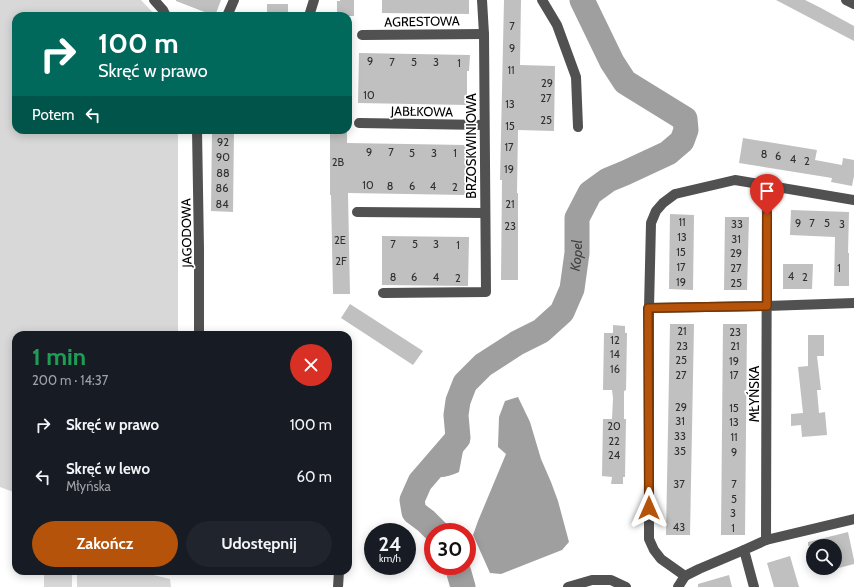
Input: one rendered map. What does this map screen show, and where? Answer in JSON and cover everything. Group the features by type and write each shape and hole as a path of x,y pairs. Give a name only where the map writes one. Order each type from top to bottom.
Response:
{"street":[{"path":"154,0 164,12"},
{"path":"229,12 234,0"},
{"path":"310,12 314,0"},
{"name":"BRZOSKWINIOWA","path":"383,293 486,292 484,34 482,0"},
{"path":"542,0 557,26 576,77 578,127"},
{"path":"846,0 854,4"},
{"name":"AGRESTOWA","path":"362,35 484,34"},
{"name":"JABŁKOWA","path":"359,123 484,124"},
{"name":"JAGODOWA","path":"197,134 200,249 199,331"},
{"path":"688,587 685,576 661,559 654,550 649,539 648,308 651,222 656,211 663,203 675,194 735,180 854,200"},
{"name":"MŁYŃSKA","path":"766,540 767,185"},
{"path":"357,212 485,213"},
{"path":"648,308 854,303"},
{"path":"678,587 685,576 766,540 854,519"},
{"path":"744,550 754,587"},
{"path":"338,587 339,575"},
{"path":"568,587 592,580 611,580 626,587"}],"shaded area":[{"path":"0,0 141,0 152,12 12,12 12,134 178,134 178,331 12,331 12,492 0,487"},
{"path":"518,397 530,422 541,459 558,501 569,542 562,550 501,574 490,573 476,542 476,527 506,454 498,447 499,417 505,401"},
{"path":"452,431 458,438 468,445 463,451 459,472 443,477 426,475 423,465 424,461 431,451"},
{"path":"44,575 72,575 72,587 44,587"},
{"path":"77,575 154,575 170,579 171,587 77,587"}],"building":[{"path":"221,0 216,12 205,12 176,1"},
{"path":"354,0 354,16 352,16 352,12 337,12 337,1"},
{"path":"382,0 469,0 469,14 382,13"},
{"path":"504,0 521,0 520,65 555,66 554,131 518,130 518,280 501,280 502,180 500,180"},
{"path":"776,0 805,0 821,8 854,26 854,41"},
{"path":"267,4 288,4 288,12 267,12"},
{"path":"359,53 470,55 469,71 467,71 467,105 358,103"},
{"path":"212,134 234,134 233,212 211,211"},
{"path":"330,134 347,134 347,143 466,145 466,195 348,193 350,294 333,294"},
{"path":"743,138 817,150 815,160 842,165 843,158 854,160 854,176 852,186 831,182 832,178 739,163"},
{"path":"791,210 849,212 849,286 834,286 835,237 790,235"},
{"path":"670,214 694,215 693,290 669,289"},
{"path":"725,217 749,217 747,290 724,290"},
{"path":"382,236 469,237 468,286 382,285"},
{"path":"783,264 813,264 812,289 783,289"},
{"path":"350,304 423,351 413,365 341,318"},
{"path":"670,324 694,324 690,535 666,535"},
{"path":"723,324 747,324 745,535 721,535"},
{"path":"613,325 625,326 625,333 627,333 626,390 624,391 624,419 626,419 625,477 623,477 623,484 611,484 612,477 602,476 603,419 612,419 613,398 612,390 603,390 604,333 613,333"},
{"path":"808,335 824,335 824,356 817,356 821,390 817,390 819,413 825,412 827,435 802,437 801,425 791,426 791,414 803,413 798,367 808,366"},
{"path":"848,532 854,564 842,567 842,539 820,539"},
{"path":"790,556 799,587 774,587 767,563"},
{"path":"729,575 732,587 698,587 698,584"}],"waterway":[{"name":"Kopel","path":"428,523 414,512 412,500 420,482 458,438 456,415 458,401 465,383 483,365 517,343 541,331 562,312 572,289 577,253 577,218 590,193 608,180 668,153 682,141 686,130 685,119 625,82 612,62 582,0"},
{"name":"Kopel","path":"460,575 463,587"}],"route":[{"path":"649,508 648,308 767,306 767,215"}]}
